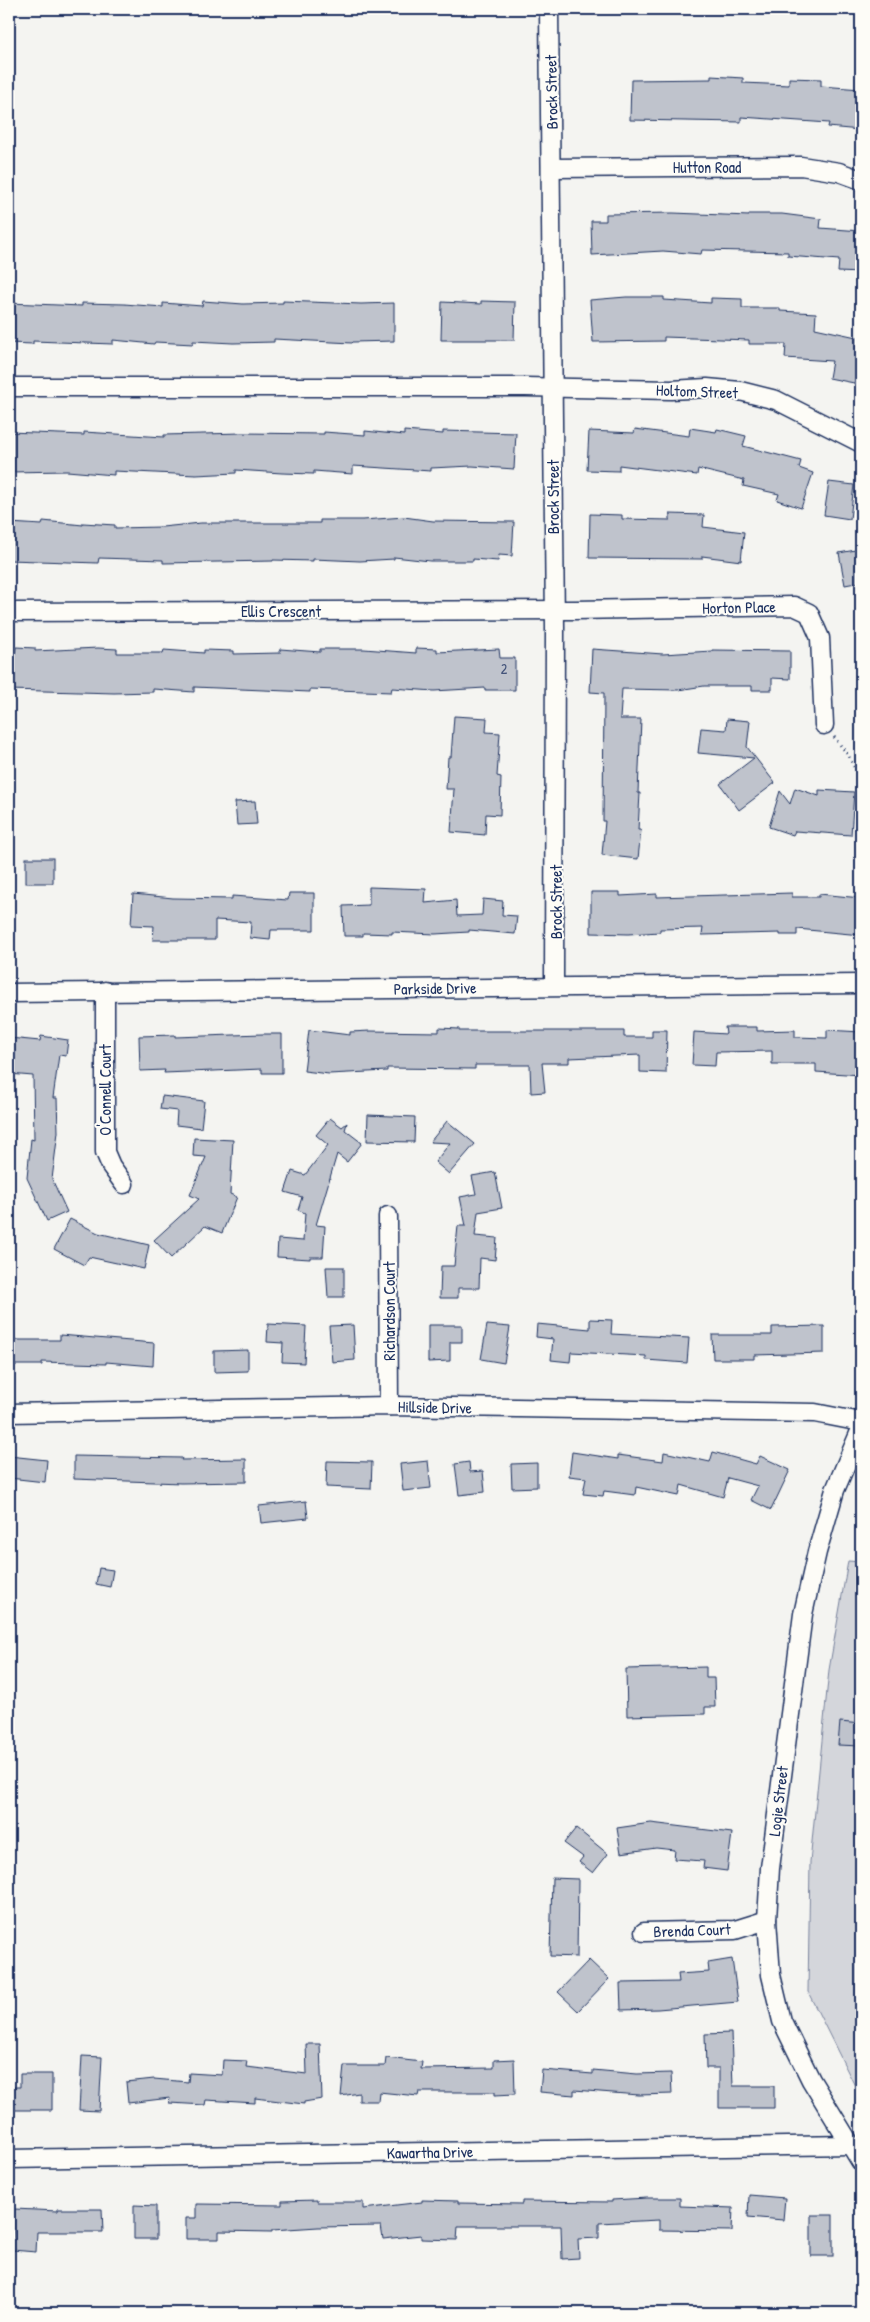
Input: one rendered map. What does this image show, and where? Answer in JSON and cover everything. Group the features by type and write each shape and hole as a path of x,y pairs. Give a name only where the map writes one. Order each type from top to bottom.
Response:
{"street":[{"name":"Brock Street","path":"549,9 552,168 554,986"},
{"name":"Hutton Road","path":"552,168 801,166 839,172 861,180"},
{"path":"9,387 525,387 552,389"},
{"name":"Holtom Street","path":"552,389 707,388 740,391 776,400 861,443"},
{"name":"Horton Place","path":"554,609 794,606 809,614 820,638 824,725"},
{"name":"Ellis Crescent","path":"9,612 554,609"},
{"name":"Parkside Drive","path":"9,992 861,984"},
{"name":"O'Connell Court","path":"105,991 105,1152 111,1166 124,1184"},
{"name":"Richardson Court","path":"388,1216 389,1406"},
{"name":"Hillside Drive","path":"9,1412 389,1406 814,1413 861,1422"},
{"name":"Logie Street","path":"861,1429 835,1490 817,1552 803,1614 770,1868 767,1920 771,1975 782,2021 811,2080 861,2162"},
{"name":"Brenda Court","path":"644,1932 735,1930 767,1920"},
{"name":"Kawartha Drive","path":"9,2159 851,2145"}],"path":[{"path":"824,725 848,754 861,780"}],"shaded area":[{"path":"848,1561 861,1562 861,2098 808,1992 810,1862 829,1670"}],"building":[{"path":"711,76 743,78 743,83 789,85 789,78 821,79 821,86 861,89 860,130 828,127 829,123 741,117 741,122 630,120 631,80 711,79"},
{"path":"673,213 749,216 749,214 782,214 821,219 820,228 861,231 861,273 838,272 839,260 788,256 788,252 702,250 701,254 663,251 592,255 591,221 606,221 606,214"},
{"path":"626,297 664,297 664,300 711,303 711,298 742,299 742,308 780,308 780,311 816,313 815,328 861,338 859,384 829,378 832,361 785,358 786,344 749,344 749,340 664,337 664,341 593,342 590,300"},
{"path":"203,301 243,304 283,303 283,301 361,304 394,303 394,341 352,343 274,339 274,342 233,343 193,341 193,344 155,342 154,344 113,340 113,344 33,341 33,344 9,343 9,303 82,306 82,303 124,304 163,307 163,303 202,306"},
{"path":"481,301 515,302 514,340 441,340 442,302 481,304"},
{"path":"690,428 716,432 717,429 746,436 743,446 801,461 799,468 813,473 801,508 777,500 779,494 743,486 744,480 698,469 697,475 619,465 619,471 587,470 589,431 634,433 635,429 689,436"},
{"path":"365,431 404,435 404,431 443,434 443,431 516,433 514,469 472,466 431,468 431,471 353,466 353,474 314,471 314,474 236,470 236,473 196,475 114,471 114,475 67,471 9,472 9,432 84,435 84,432 164,437 164,435 242,433 324,434 324,432 365,435"},
{"path":"829,482 854,485 850,519 824,515"},
{"path":"590,514 622,515 622,519 670,520 670,514 704,515 703,527 744,532 741,561 702,556 702,559 589,558"},
{"path":"404,517 433,521 514,522 512,556 499,555 498,561 473,559 473,561 430,561 394,557 394,559 360,561 313,559 313,561 273,560 163,563 163,560 99,558 98,563 9,560 9,523 42,525 43,521 83,525 83,523 115,525 115,528 162,527 201,523 320,523 320,520 363,520"},
{"path":"861,549 861,582 845,585 839,553"},
{"path":"16,647 35,648 35,651 98,648 117,649 117,653 163,653 164,650 204,653 204,650 234,651 234,654 280,653 280,649 320,652 320,649 364,649 416,653 416,648 437,649 437,652 499,649 500,658 515,658 515,690 485,690 485,688 434,691 392,688 391,692 310,689 310,692 194,687 194,692 153,689 153,692 114,693 9,690 9,656 15,656"},
{"path":"592,649 663,654 712,650 790,651 790,679 772,678 772,690 752,690 752,686 704,686 678,690 622,689 620,719 641,719 638,830 641,830 638,859 602,855 605,821 603,821 604,693 590,692"},
{"path":"454,716 487,718 486,732 500,733 497,776 501,777 500,815 486,814 485,835 451,832 454,789 446,789"},
{"path":"727,719 750,721 747,747 775,783 739,810 720,784 754,758 698,753 701,728 726,730"},
{"path":"795,788 819,796 819,790 854,792 851,835 795,831 793,835 769,827 780,791 790,804"},
{"path":"255,801 257,824 237,825 235,802"},
{"path":"26,858 53,858 53,883 26,883"},
{"path":"369,887 426,889 425,903 456,900 457,916 482,915 483,899 503,901 502,915 517,916 515,934 469,930 469,932 435,934 392,932 392,934 363,933 363,936 344,936 343,906 369,905"},
{"path":"591,892 620,892 620,896 657,894 657,897 792,893 792,897 819,897 819,894 861,898 861,935 797,929 797,935 780,935 780,933 702,935 703,928 660,929 660,932 628,934 591,933"},
{"path":"289,893 314,893 314,930 271,930 270,940 250,938 251,922 215,920 215,940 153,940 154,926 131,925 133,894 173,898 232,899 232,896 288,900"},
{"path":"725,1027 757,1027 757,1031 795,1030 795,1037 827,1038 827,1030 861,1032 861,1075 816,1072 816,1064 772,1064 772,1051 716,1052 715,1066 692,1065 694,1032 726,1034"},
{"path":"439,1028 459,1029 459,1031 624,1031 624,1037 652,1037 652,1030 667,1030 666,1073 640,1072 640,1055 569,1058 569,1063 542,1063 545,1092 531,1093 530,1065 475,1065 475,1069 387,1068 387,1071 329,1074 304,1071 309,1030 350,1035 350,1032 370,1031 439,1032"},
{"path":"282,1034 282,1073 262,1073 262,1069 164,1073 165,1070 140,1071 139,1036 175,1035 175,1037"},
{"path":"41,1036 68,1040 66,1056 59,1055 53,1098 57,1098 58,1132 52,1179 67,1212 47,1221 27,1178 31,1139 34,1140 33,1076 9,1074 9,1038 40,1041"},
{"path":"162,1096 204,1101 201,1128 176,1125 177,1111 160,1109"},
{"path":"368,1115 415,1117 414,1142 367,1141"},
{"path":"330,1118 342,1127 347,1123 345,1130 362,1143 347,1162 337,1154 316,1225 325,1226 323,1257 310,1257 310,1259 277,1257 278,1239 303,1241 305,1213 298,1210 302,1197 285,1192 292,1171 305,1175 328,1145 316,1135"},
{"path":"447,1121 475,1144 449,1174 435,1162 450,1143 430,1142"},
{"path":"194,1138 233,1140 230,1194 237,1197 222,1233 205,1226 171,1258 154,1240 199,1199 190,1195 206,1157 193,1156"},
{"path":"495,1172 502,1208 478,1212 475,1236 497,1238 495,1260 480,1258 479,1288 458,1288 458,1298 440,1298 441,1266 454,1266 458,1226 466,1226 460,1197 476,1194 472,1176"},
{"path":"70,1219 98,1233 149,1245 144,1269 89,1257 84,1265 54,1249"},
{"path":"326,1267 344,1267 344,1297 328,1297"},
{"path":"590,1319 612,1320 611,1334 689,1338 687,1363 646,1360 646,1356 571,1352 570,1362 551,1360 553,1339 536,1337 537,1324 590,1329"},
{"path":"268,1324 306,1326 304,1363 282,1362 283,1343 267,1342"},
{"path":"353,1325 355,1360 332,1362 329,1326"},
{"path":"428,1325 462,1325 462,1342 450,1342 450,1361 428,1362"},
{"path":"487,1325 510,1327 504,1363 481,1359"},
{"path":"824,1326 824,1353 754,1355 754,1359 713,1359 712,1335 772,1335 772,1327"},
{"path":"60,1335 154,1343 153,1366 106,1362 106,1364 42,1362 42,1365 9,1365 9,1340 60,1340"},
{"path":"248,1350 248,1371 214,1372 214,1351"},
{"path":"572,1452 618,1459 618,1455 663,1461 664,1452 710,1462 713,1452 756,1464 760,1456 790,1470 771,1510 751,1500 758,1486 728,1478 723,1497 681,1485 679,1496 636,1487 635,1495 604,1491 603,1496 583,1494 586,1478 569,1476"},
{"path":"9,1456 47,1460 45,1482 9,1478"},
{"path":"74,1456 182,1458 181,1460 246,1459 246,1482 181,1483 74,1479"},
{"path":"327,1461 372,1462 371,1489 326,1487"},
{"path":"428,1461 431,1488 403,1491 400,1464"},
{"path":"469,1462 470,1472 483,1471 485,1492 459,1495 455,1464"},
{"path":"537,1463 537,1487 512,1488 511,1464"},
{"path":"306,1501 308,1518 261,1523 259,1506"},
{"path":"99,1568 113,1570 110,1587 96,1584"},
{"path":"706,1667 706,1678 714,1678 715,1707 705,1707 705,1714 627,1716 626,1669"},
{"path":"840,1722 861,1724 861,1746 838,1745"},
{"path":"651,1823 732,1833 727,1871 703,1868 704,1861 674,1859 675,1850 656,1848 621,1853 617,1828"},
{"path":"576,1828 608,1854 593,1873 579,1862 583,1857 564,1843"},
{"path":"552,1878 578,1879 577,1957 550,1956"},
{"path":"732,1959 738,2002 658,2009 621,2010 620,1983 679,1982 678,1974 709,1972 708,1963"},
{"path":"589,1960 609,1979 578,2011 558,1992"},
{"path":"731,2033 733,2086 774,2086 774,2108 719,2108 719,2068 706,2068 705,2034"},
{"path":"306,2044 320,2044 322,2099 304,2102 304,2104 255,2098 255,2103 206,2100 205,2105 169,2103 170,2098 128,2103 126,2082 154,2079 188,2082 189,2073 222,2075 223,2060 247,2061 246,2067 307,2074"},
{"path":"82,2056 102,2057 99,2111 79,2110"},
{"path":"386,2058 422,2062 421,2069 494,2068 494,2060 514,2059 515,2094 495,2095 495,2092 419,2092 418,2096 379,2092 378,2101 359,2101 359,2093 341,2096 344,2066 385,2066"},
{"path":"542,2070 593,2074 593,2070 637,2074 671,2073 672,2094 639,2095 574,2090 574,2095 540,2092"},
{"path":"20,2074 52,2074 52,2110 13,2110 13,2087 20,2087"},
{"path":"749,2195 785,2198 783,2220 748,2217"},
{"path":"680,2198 680,2206 733,2208 732,2231 659,2230 659,2220 599,2223 599,2238 578,2239 579,2258 562,2259 561,2226 458,2226 457,2240 421,2239 421,2235 383,2239 381,2226 318,2227 272,2230 272,2232 219,2231 219,2239 186,2239 186,2218 196,2218 196,2204 282,2205 282,2201 317,2200 317,2202 363,2202 363,2209 422,2202 422,2200 458,2201 458,2203 522,2204 522,2201 612,2202 612,2200"},
{"path":"134,2205 156,2206 156,2239 134,2239"},
{"path":"14,2209 58,2211 58,2209 102,2209 103,2232 37,2232 36,2252 12,2250"},
{"path":"811,2215 833,2215 833,2256 811,2256"}]}
